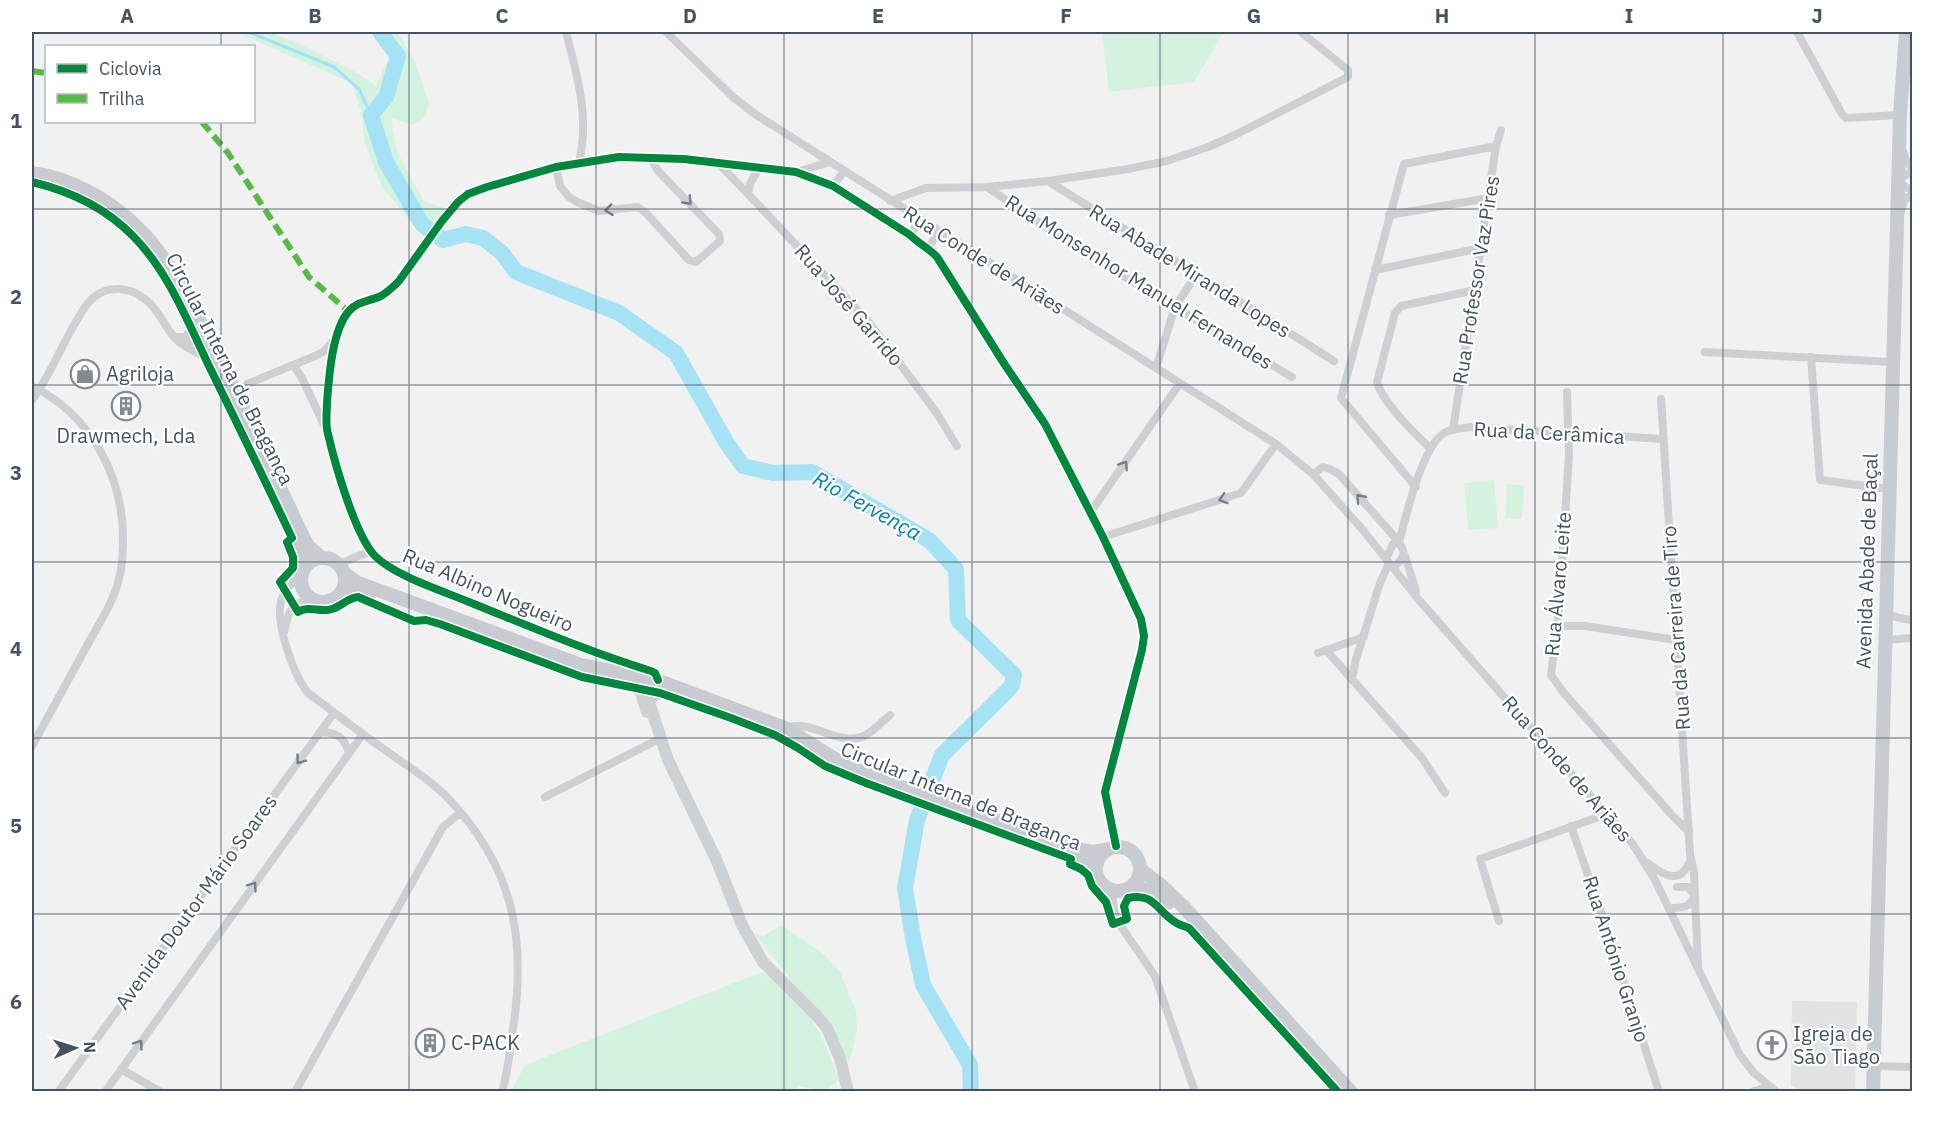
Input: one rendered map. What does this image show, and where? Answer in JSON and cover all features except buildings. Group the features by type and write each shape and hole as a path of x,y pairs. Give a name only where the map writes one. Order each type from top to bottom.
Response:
{"main road":[{"name":"Avenida Abade de Baçal","path":"1873,1092 1892,362 1899,138 1906,32"},
{"name":"Circular Interna de Bragança","path":"32,173 67,182 109,203 136,225 156,249 172,272 226,372 304,539 308,546 322,558"},
{"name":"Circular Interna de Bragança","path":"32,178 61,186 104,207 125,224 165,270 294,533 302,551 302,572"},
{"path":"201,342 213,353 237,402 250,421"},
{"path":"322,558 328,558 342,569 344,588 341,595 328,603 314,601 303,591 302,572 315,559 322,558"},
{"name":"Circular Interna de Bragança","path":"342,569 356,582 581,665 662,686 785,728 835,759 883,784"},
{"name":"Circular Interna de Bragança","path":"341,595 349,590 362,592 605,680 662,686 779,733 849,773 1075,849 1093,852 1110,848"},
{"name":"Circular Interna de Bragança","path":"975,817 1080,859 1096,871"},
{"path":"1123,847 1135,855 1140,869 1139,876 1130,887 1124,890 1112,890 1099,881 1096,871 1097,859 1110,848 1123,847"},
{"path":"1140,869 1183,906 1351,1092"},
{"path":"1130,887 1154,892 1188,923 1343,1092"}],"street":[{"path":"566,32 583,101 584,128 579,162"},
{"name":"Rua Conde de Ariães","path":"666,32 733,97 755,114 1276,444 1312,474 1607,814 1645,861 1740,1055 1754,1073 1777,1092"},
{"path":"890,201 926,188 987,187 1128,169 1167,161 1208,147 1348,77 1348,70 1301,32"},
{"path":"1797,32 1846,118 1900,115"},
{"name":"Rua Professor Vaz Pires","path":"1453,430 1496,146 1501,130"},
{"path":"1897,222 1904,201 1912,190 1905,187 1898,179 1912,171 1899,138"},
{"path":"1416,487 1341,398 1404,164 1496,146"},
{"path":"650,157 658,171 719,234 720,241 696,262 689,260 645,212 637,207 599,211 569,197 560,186 556,167 619,157 650,157 796,172 832,186 910,235 938,257 1005,365 1046,424 1141,619 1142,650 1105,792 1110,848"},
{"path":"796,172 830,162"},
{"name":"Rua José Garrido","path":"718,163 867,320 931,405 957,446"},
{"name":"Rua Albino Nogueiro","path":"556,167 468,194 442,221 399,281 389,291 357,304 348,311 336,339 328,397 327,432 354,517 371,551 392,568 588,650 651,671 662,686"},
{"path":"748,194 750,184 759,168"},
{"path":"832,186 844,171"},
{"name":"Rua Abade Miranda Lopes","path":"1048,181 1334,361"},
{"name":"Rua Monsenhor Manuel Fernandes","path":"987,187 1078,249 1292,377"},
{"path":"1389,216 1489,198"},
{"path":"910,235 920,220"},
{"path":"929,248 938,231"},
{"path":"1375,270 1481,248"},
{"path":"1156,368 1175,307 1196,275"},
{"path":"32,400 35,388 88,302 102,292 119,289 142,296 151,303 178,341 211,361"},
{"path":"1352,680 1356,659 1380,583 1390,563 1430,448 1380,392 1377,382 1395,313 1401,306 1475,290"},
{"path":"174,335 178,338 186,337 193,325"},
{"path":"174,335 182,340 201,342"},
{"path":"239,399 244,387 253,381 294,366 323,352 336,339"},
{"path":"1705,352 1892,362"},
{"path":"1811,357 1820,480 1889,489"},
{"path":"294,366 306,385 327,432"},
{"path":"226,372 236,379 253,381"},
{"path":"1090,513 1180,383"},
{"path":"32,746 114,597 123,556 124,525 120,496 111,470 98,446 78,420 35,388"},
{"name":"Rua Álvaro Leite","path":"1568,392 1570,433 1557,626 1551,668 1553,680 1689,832"},
{"name":"Rua da Carreira de Tiro","path":"1660,399 1689,832 1694,872 1698,971"},
{"name":"Rua da Cerâmica","path":"1430,448 1444,433 1472,427 1663,439"},
{"path":"1103,537 1241,494 1276,444"},
{"path":"1312,474 1323,467 1339,474 1396,543 1404,548 1419,600"},
{"path":"1377,548 1396,543"},
{"path":"342,569 371,551"},
{"path":"1390,563 1403,560 1405,556"},
{"path":"302,572 281,600 280,615 296,677 302,686 334,713 446,796 493,858 507,892 516,924 519,992 508,1068 502,1092"},
{"path":"284,635 289,613 296,604 302,601 314,601"},
{"path":"1885,614 1912,620"},
{"path":"1557,626 1585,626 1676,640"},
{"path":"1364,638 1322,651 1352,680 1422,758 1445,793"},
{"path":"1885,640 1912,638"},
{"path":"633,684 639,689 647,711 654,720"},
{"path":"662,686 649,702 654,720 668,760 716,859 742,925 763,962 827,1028 840,1058 848,1090"},
{"name":"Avenida Doutor Mário Soares","path":"58,1092 334,713"},
{"path":"785,728 798,725 844,737 857,738 866,735 890,715"},
{"path":"320,732 336,734 343,739 350,753"},
{"name":"Avenida Doutor Mário Soares","path":"105,1092 363,735"},
{"path":"545,797 661,738"},
{"path":"295,1092 443,827 460,813"},
{"path":"1499,921 1480,859 1607,814"},
{"name":"Rua António Granjo","path":"1571,826 1611,941 1659,1092"},
{"path":"1677,886 1688,887 1695,895 1690,905 1686,907 1668,904 1677,886 1683,879 1691,858"},
{"path":"1645,861 1668,876 1678,875 1686,869"},
{"path":"1112,890 1118,922 1155,976 1195,1092"},
{"path":"1873,1066 1912,1067"},
{"path":"121,1069 161,1092"},
{"path":"1752,1092 1769,1086"}],"shaded area":[{"path":"1792,1001 1857,1002 1855,1091 1803,1091 1791,1086"}],"green space":[{"path":"236,32 269,32 295,42 359,74 376,86 389,58 372,32 397,32 415,61 429,104 423,119 413,125 391,118 397,152 424,201 445,208 427,241 382,187 365,145 361,111 352,83"},
{"path":"1102,32 1224,32 1194,82 1109,92"},
{"path":"1494,480 1498,528 1468,530 1464,483"},
{"path":"1507,484 1524,485 1522,519 1505,518"},
{"path":"781,925 825,955 840,972 856,1011 857,1032 849,1063 823,1013 795,985 755,934 763,936"},
{"path":"762,972 805,1011 822,1039 839,1081 824,1091 798,1086 796,1092 511,1092 525,1065"}],"waterway":[{"path":"249,32 334,67 359,89 371,115"},
{"name":"Rio Fervença","path":"380,32 398,56 386,97 371,115 386,162 422,224 443,240 466,234 483,238 502,253 516,272 619,313 676,353 726,442 743,466 773,473 812,472 929,540 956,569 958,620 1014,675 1012,685 1006,692 942,755 917,820 905,888 923,985 970,1065 971,1092"}],"marked path":[{"path":"32,71 45,73"},
{"path":"203,123 228,153 309,277 348,311"}],"cycle path":[{"path":"658,680 655,673 651,671 582,647 420,582 394,570 375,556 353,516 327,430 330,367 335,342 343,319 349,311 356,305 381,296 399,281 442,221 468,194 556,167 619,157 684,159 796,172 833,186 910,235 937,257 1045,424 1103,537 1141,619 1144,636 1105,792 1116,846"},
{"path":"32,182 74,196 112,217 134,237 168,282 292,538 287,542 293,557 293,568 280,582 298,612 306,609 332,609 358,597 414,621 426,620 440,624 582,677 660,693 775,735 825,766 866,783 1071,859 1070,864 1088,875 1092,886 1106,902 1113,924 1127,919 1124,906 1128,898 1137,897 1150,900 1169,918 1189,928 1338,1092"}],"place":[{"name":"Agriloja","path":"85,374"},
{"name":"Drawmech, Lda","path":"126,406"},
{"name":"C-PACK","path":"430,1043"},
{"name":"Igreja de São Tiago","path":"1772,1045"}]}
